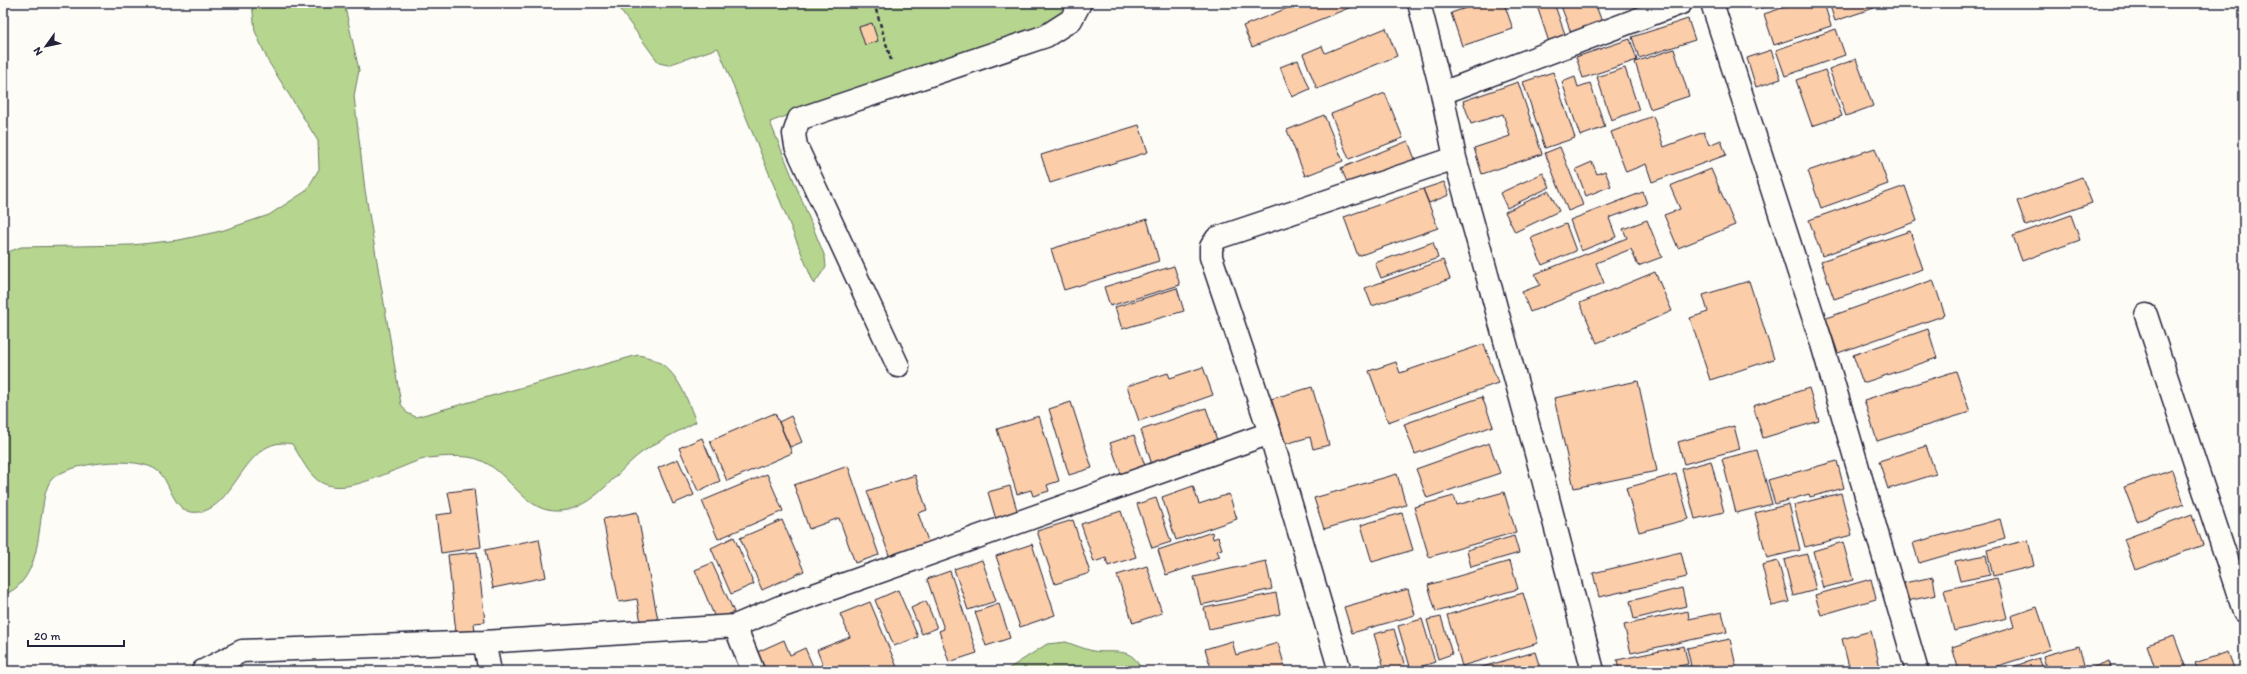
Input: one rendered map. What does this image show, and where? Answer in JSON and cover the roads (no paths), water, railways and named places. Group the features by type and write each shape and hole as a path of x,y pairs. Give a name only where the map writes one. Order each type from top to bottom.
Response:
{"street":[{"path":"898,366 796,146 794,134 799,119 1046,36 1071,20 1080,3"},
{"path":"1419,3 1442,92 1455,158 1543,479 1593,671"},
{"path":"1442,92 1681,3"},
{"path":"1712,3 1822,344 1917,671"},
{"path":"1340,671 1270,433 1212,257 1211,247 1217,238 1455,158"},
{"path":"2146,316 2244,611"},
{"path":"203,671 242,650 484,642 735,626 795,601 1270,433"},
{"path":"735,626 753,671"},
{"path":"484,642 490,671"}]}
